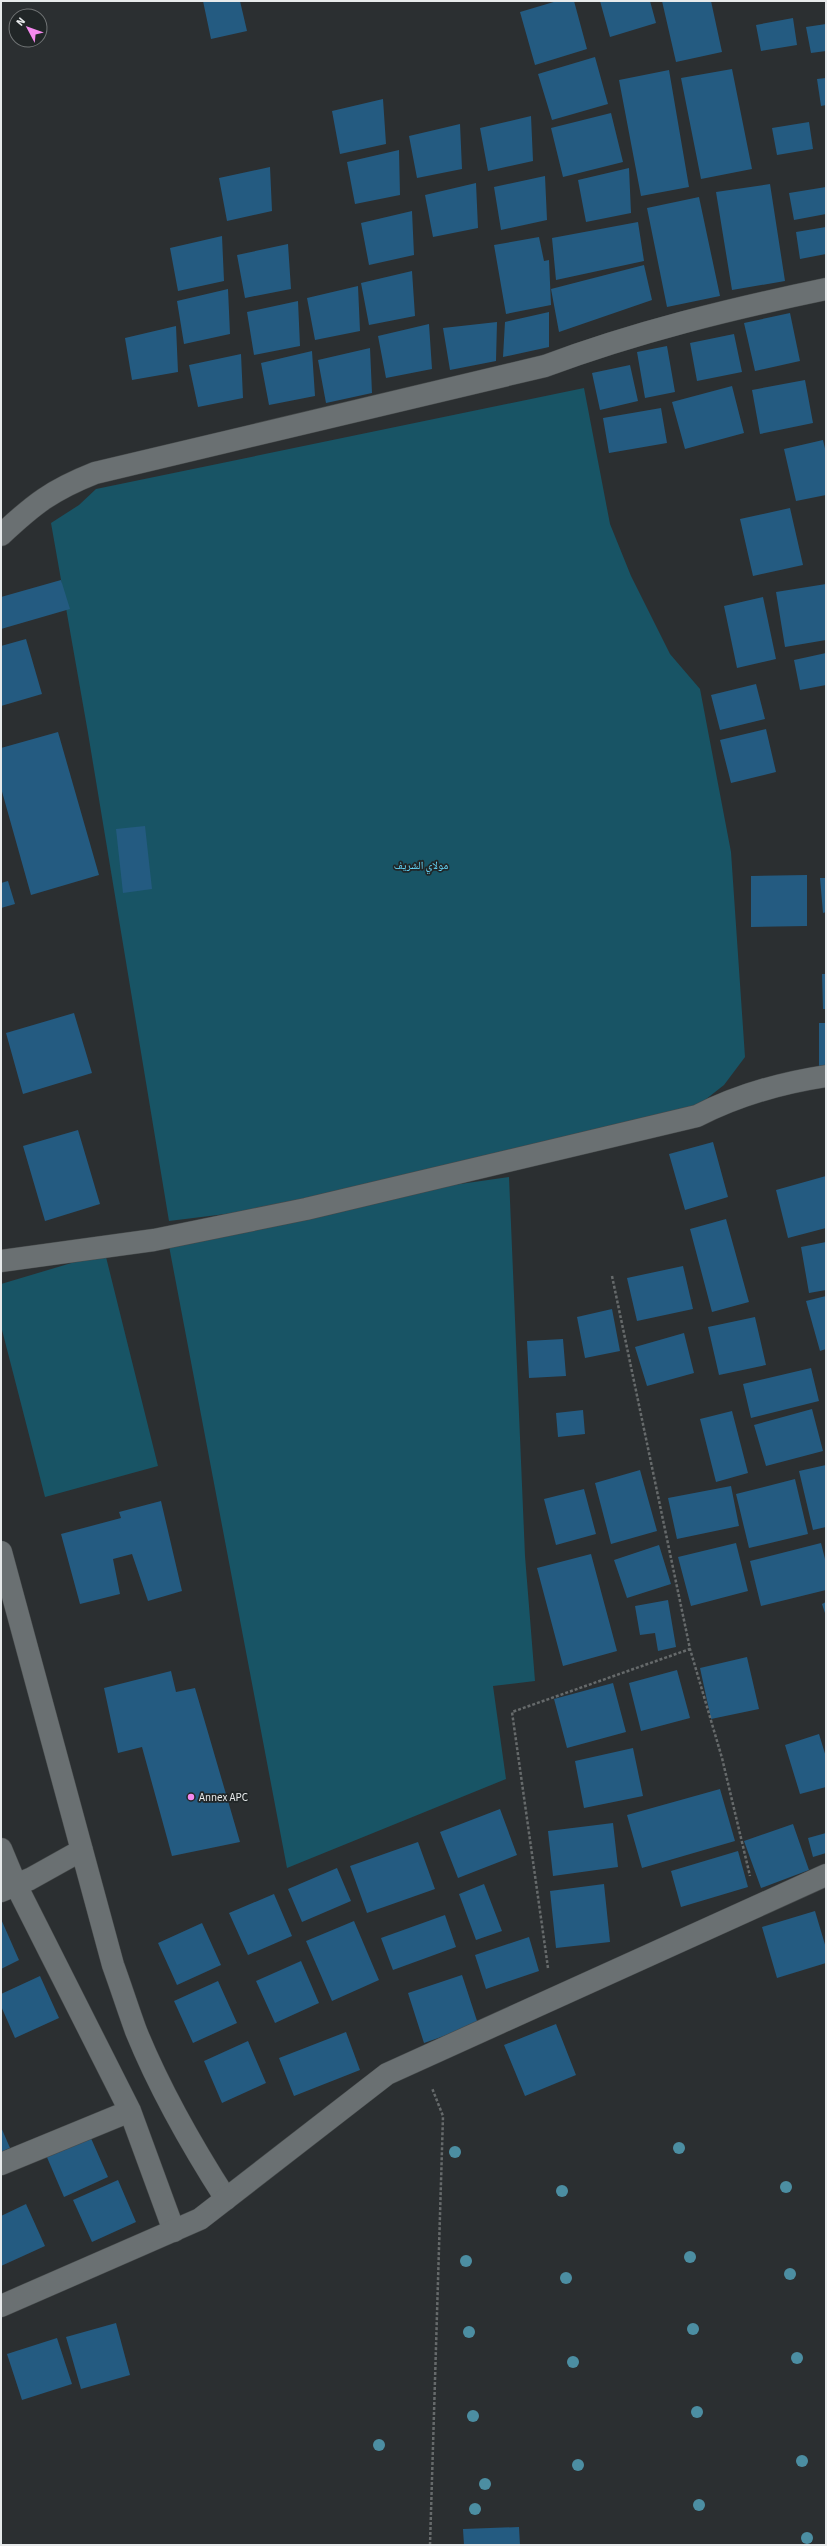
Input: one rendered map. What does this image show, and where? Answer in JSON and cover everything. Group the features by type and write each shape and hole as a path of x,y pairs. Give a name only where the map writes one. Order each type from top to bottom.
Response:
{"street":[{"path":"1,535 44,497 64,485 95,473 545,366 603,344 663,327 826,289"},
{"path":"1,1261 45,1253 154,1240 306,1209 697,1116 728,1100 752,1092 826,1076"},
{"path":"1,1552 6,1586 82,1850 113,1965 136,2031 193,2146 226,2199"},
{"path":"1,1849 8,1888 130,2111 174,2231"},
{"path":"8,1888 82,1850"},
{"path":"1,2306 200,2219 387,2074 826,1875"},
{"path":"1,2164 130,2111"}],"path":[{"path":"612,1276 690,1649 722,1758 756,1906"},
{"path":"552,1998 512,1712 690,1649"},
{"path":"421,2058 443,2116 430,2545"}],"green space":[{"name":"مولاي الشريف","path":"584,388 610,524 631,576 670,654 700,689 731,852 745,1057 724,1085 696,1107 383,1195 509,1177 525,1556 535,1681 493,1686 506,1779 287,1868 169,1246 372,1196 169,1221 88,733 51,523 79,505 96,489"},
{"path":"105,1253 158,1466 45,1497 1,1326 1,1284"}],"building":[{"path":"203,1 240,1 247,31 211,39"},
{"path":"557,1 574,1 587,49 535,65 520,12"},
{"path":"600,1 650,1 656,23 610,37"},
{"path":"662,1 711,1 722,52 676,62"},
{"path":"793,18 797,45 761,51 756,25"},
{"path":"826,24 826,51 811,53 806,27"},
{"path":"595,57 608,104 552,120 538,74"},
{"path":"732,69 752,169 701,179 681,78"},
{"path":"669,70 689,187 641,196 619,80"},
{"path":"826,78 826,105 821,106 817,79"},
{"path":"383,99 386,144 340,154 332,111"},
{"path":"611,113 623,162 563,177 551,128"},
{"path":"531,116 533,161 488,171 480,128"},
{"path":"809,122 813,149 777,155 772,128"},
{"path":"460,124 462,169 417,178 409,136"},
{"path":"399,150 400,195 355,204 347,162"},
{"path":"270,167 272,211 227,221 219,178"},
{"path":"629,168 631,213 586,222 578,180"},
{"path":"545,176 547,220 501,230 494,187"},
{"path":"476,183 478,228 433,237 425,195"},
{"path":"770,184 785,281 732,290 716,192"},
{"path":"826,187 826,214 794,220 789,193"},
{"path":"699,197 720,296 667,307 647,208"},
{"path":"412,211 414,255 369,265 361,223"},
{"path":"638,222 644,261 556,280 552,238"},
{"path":"826,227 826,254 800,259 796,232"},
{"path":"222,236 224,281 178,291 170,248"},
{"path":"539,237 544,261 549,260 551,305 506,314 494,245"},
{"path":"288,244 291,289 245,298 237,255"},
{"path":"644,265 652,300 559,332 551,289"},
{"path":"412,271 415,316 369,325 361,283"},
{"path":"358,286 360,331 315,340 307,298"},
{"path":"228,289 230,334 184,344 177,301"},
{"path":"298,301 300,346 254,355 247,312"},
{"path":"549,312 549,347 503,357 505,322"},
{"path":"790,313 800,361 755,371 744,323"},
{"path":"497,322 496,361 450,370 443,328"},
{"path":"429,324 432,369 386,378 378,336"},
{"path":"176,326 178,372 132,380 125,338"},
{"path":"734,334 742,372 697,381 690,343"},
{"path":"667,346 675,392 645,398 637,352"},
{"path":"370,348 372,393 326,403 318,360"},
{"path":"312,351 315,396 269,405 261,363"},
{"path":"241,354 243,398 198,407 189,365"},
{"path":"630,365 638,401 600,410 592,373"},
{"path":"805,380 813,423 760,434 752,390"},
{"path":"732,386 744,433 685,449 672,402"},
{"path":"661,408 667,443 609,453 603,418"},
{"path":"823,440 826,453 826,495 796,501 784,449"},
{"path":"790,508 803,565 753,576 740,519"},
{"path":"61,580 70,609 1,629 1,597"},
{"path":"826,584 826,640 785,647 776,592"},
{"path":"763,597 776,659 737,668 724,606"},
{"path":"26,639 42,694 1,706 1,646"},
{"path":"826,653 826,685 800,690 794,660"},
{"path":"756,684 765,719 720,730 711,695"},
{"path":"766,729 776,772 731,783 720,740"},
{"path":"58,732 99,875 31,895 1,788 1,748"},
{"path":"145,826 152,889 123,893 116,829"},
{"path":"807,875 807,926 751,927 751,876"},
{"path":"820,878 826,878 826,912 823,913"},
{"path":"8,881 15,904 1,908 1,883"},
{"path":"822,974 826,974 826,1009 823,1009"},
{"path":"74,1013 92,1073 23,1094 6,1033"},
{"path":"819,1023 826,1023 826,1066 819,1066"},
{"path":"78,1130 100,1204 45,1221 23,1146"},
{"path":"713,1142 728,1197 685,1210 669,1154"},
{"path":"826,1176 826,1228 788,1238 776,1190"},
{"path":"726,1219 749,1302 712,1312 690,1229"},
{"path":"826,1242 826,1290 809,1293 801,1247"},
{"path":"683,1266 693,1309 637,1321 627,1278"},
{"path":"826,1296 826,1349 820,1351 806,1301"},
{"path":"612,1309 620,1351 585,1358 577,1317"},
{"path":"755,1317 766,1365 719,1375 708,1327"},
{"path":"684,1333 694,1373 647,1386 635,1347"},
{"path":"563,1339 566,1376 529,1378 527,1341"},
{"path":"811,1368 819,1401 751,1418 743,1384"},
{"path":"812,1409 823,1451 766,1466 754,1425"},
{"path":"583,1410 585,1434 558,1437 556,1413"},
{"path":"732,1411 748,1473 716,1482 700,1419"},
{"path":"826,1465 826,1527 813,1530 799,1471"},
{"path":"640,1470 657,1531 611,1544 595,1483"},
{"path":"795,1479 808,1534 749,1548 736,1494"},
{"path":"731,1486 739,1526 677,1539 668,1498"},
{"path":"584,1489 596,1534 556,1545 544,1499"},
{"path":"161,1501 182,1591 148,1601 132,1554 113,1559 120,1594 80,1604 61,1534 121,1518 119,1512"},
{"path":"736,1543 748,1591 691,1606 678,1557"},
{"path":"821,1543 826,1563 826,1590 761,1606 750,1561"},
{"path":"659,1545 671,1584 627,1598 614,1560"},
{"path":"591,1554 617,1651 563,1666 537,1568"},
{"path":"668,1600 676,1647 658,1651 655,1633 640,1635 635,1606"},
{"path":"826,1602 826,1616 822,1604"},
{"path":"747,1657 759,1709 711,1719 700,1668"},
{"path":"677,1670 690,1718 641,1731 629,1683"},
{"name":"Annex APC","path":"171,1671 176,1692 195,1688 240,1842 172,1856 142,1747 118,1753 104,1688"},
{"path":"613,1683 626,1732 567,1748 554,1699"},
{"path":"819,1734 826,1757 826,1787 800,1794 785,1745"},
{"path":"633,1748 643,1796 584,1808 575,1761"},
{"path":"720,1789 735,1841 642,1868 627,1815"},
{"path":"500,1809 517,1855 458,1878 440,1832"},
{"path":"613,1823 618,1867 553,1876 548,1831"},
{"path":"793,1824 809,1870 761,1888 744,1841"},
{"path":"826,1833 826,1853 813,1857 808,1838"},
{"path":"418,1842 435,1889 367,1913 350,1866"},
{"path":"738,1851 748,1887 681,1907 671,1871"},
{"path":"337,1868 351,1901 302,1922 288,1889"},
{"path":"484,1884 502,1931 476,1940 459,1894"},
{"path":"604,1884 610,1942 556,1948 550,1891"},
{"path":"274,1894 292,1936 248,1955 229,1913"},
{"path":"815,1911 826,1948 826,1963 777,1978 762,1927"},
{"path":"445,1915 456,1947 393,1970 381,1938"},
{"path":"1,1919 19,1960 1,1969"},
{"path":"354,1921 379,1980 332,2001 306,1941"},
{"path":"202,1923 221,1965 177,1985 158,1943"},
{"path":"529,1937 539,1971 486,1989 475,1955"},
{"path":"301,1961 319,2003 275,2023 256,1981"},
{"path":"462,1975 478,2024 424,2043 408,1993"},
{"path":"40,1976 59,2018 15,2038 1,2006 1,1994"},
{"path":"218,1981 237,2023 193,2043 174,2001"},
{"path":"556,2024 576,2075 525,2096 504,2045"},
{"path":"346,2032 360,2070 294,2096 279,2058"},
{"path":"248,2041 266,2083 222,2103 204,2061"},
{"path":"1,2127 10,2148 1,2152"},
{"path":"90,2136 108,2177 64,2197 46,2155"},
{"path":"118,2180 136,2222 92,2242 73,2200"},
{"path":"26,2204 45,2246 1,2266 1,2216"},
{"path":"116,2323 130,2375 81,2389 66,2337"},
{"path":"57,2338 72,2384 22,2400 7,2354"},
{"path":"519,2527 520,2545 464,2545 463,2529"}],"place":[{"name":"Annex APC","path":"191,1797"}]}
